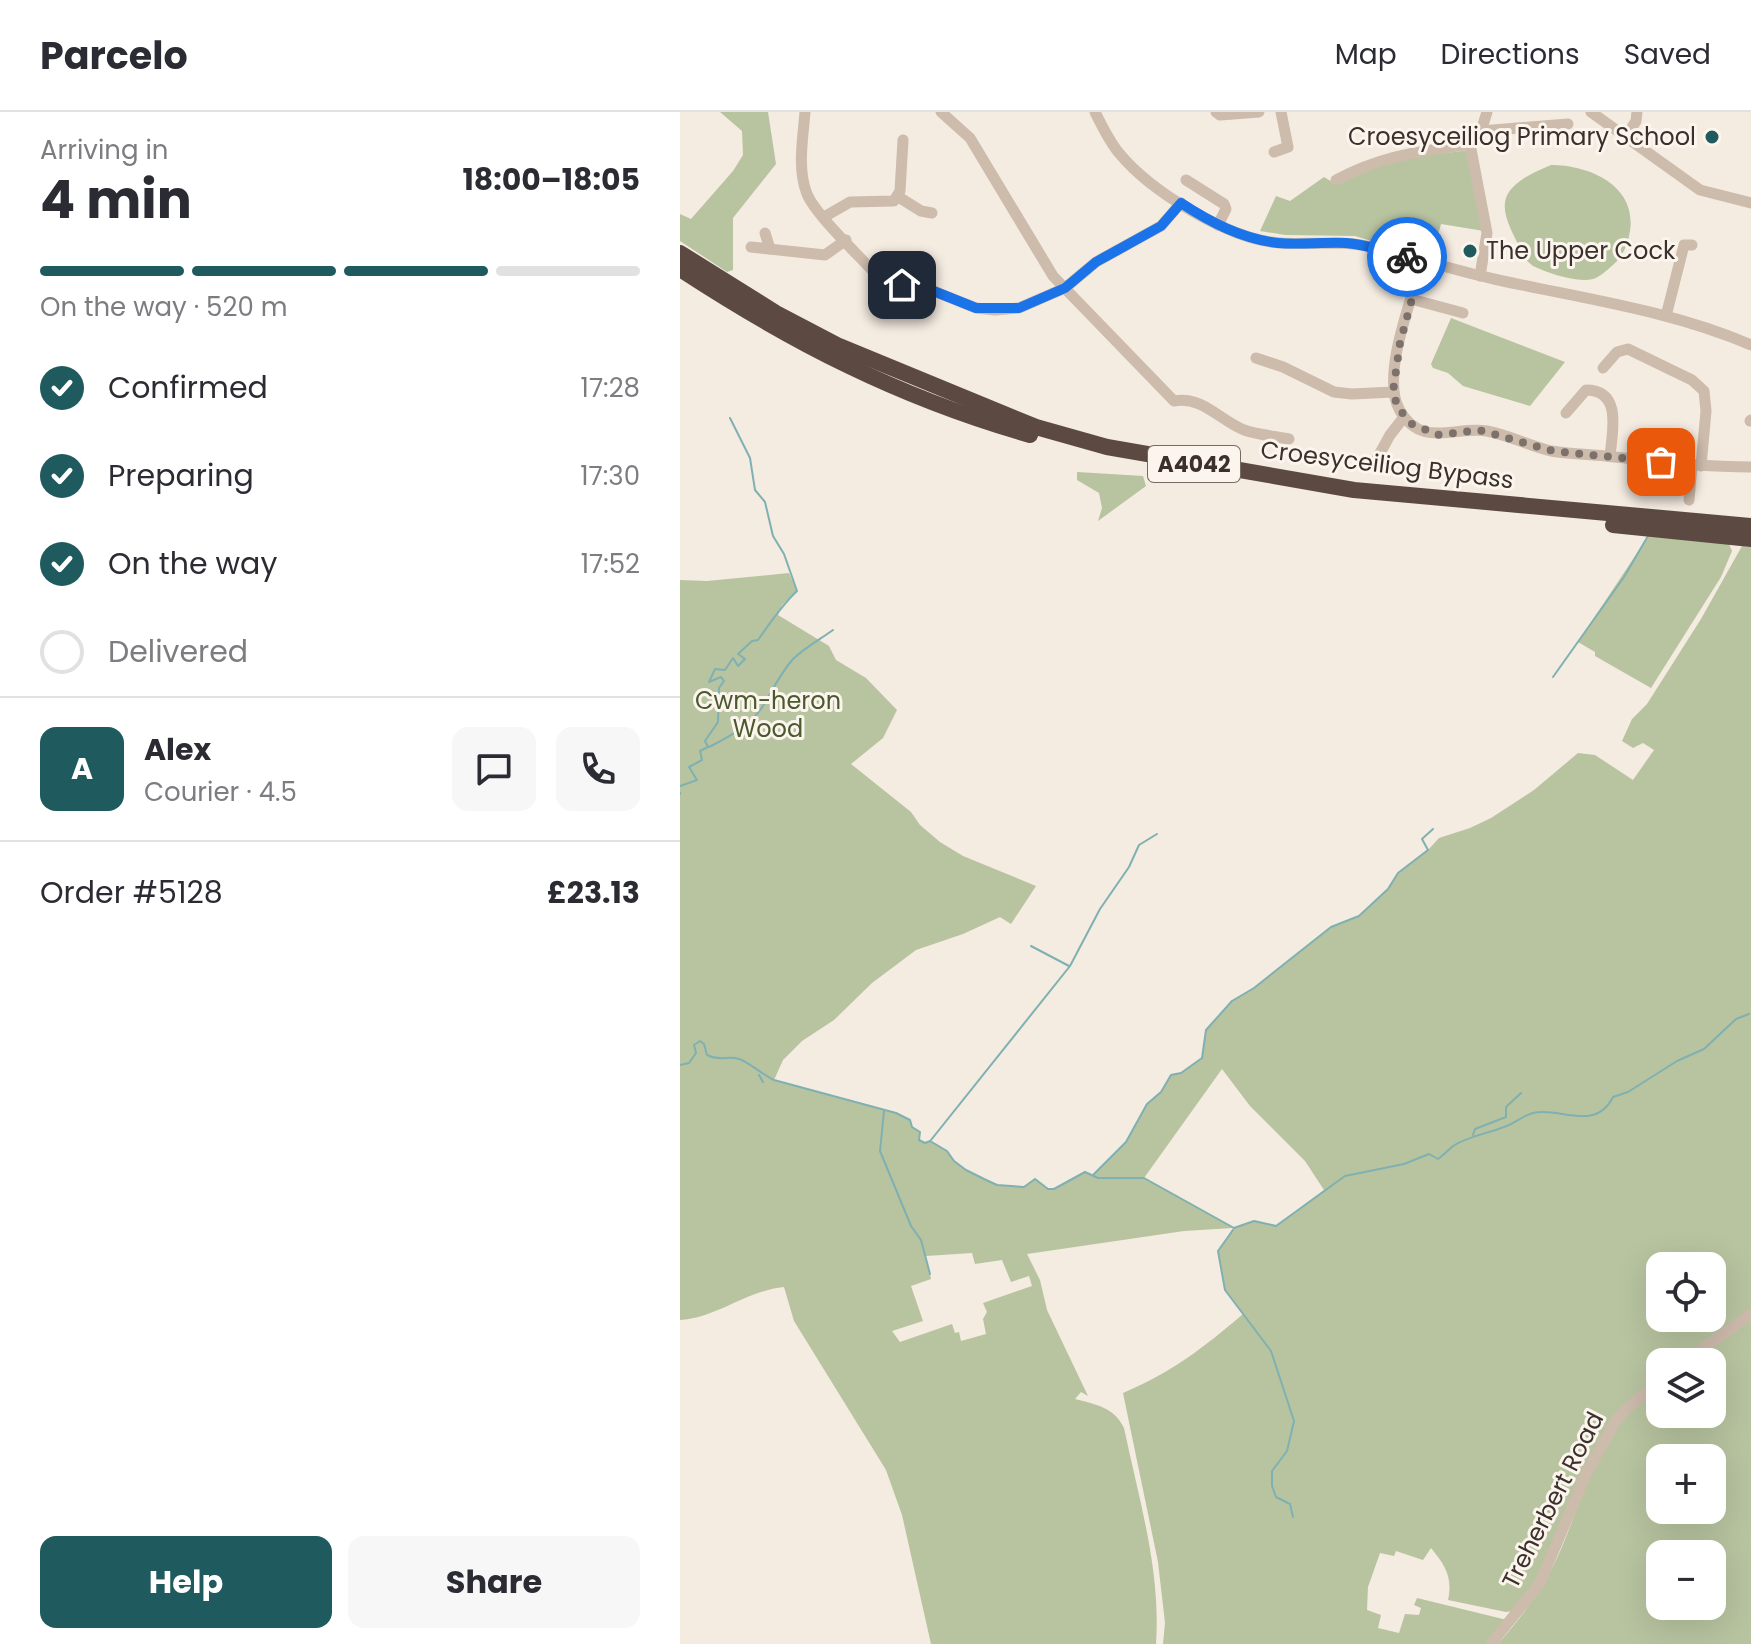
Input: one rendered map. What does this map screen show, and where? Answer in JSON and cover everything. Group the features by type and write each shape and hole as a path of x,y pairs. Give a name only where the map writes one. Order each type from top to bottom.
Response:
{"highway":[{"name":"Croesyceiliog Bypass","path":"680,253 776,313 839,346 1036,427 1107,447 1354,490 1751,526"},
{"name":"Croesyceiliog Bypass","path":"680,269 796,340 913,397 975,419 1101,455 1188,474 1351,497 1751,539"}],"street":[{"path":"805,112 803,175 807,194 882,281"},
{"path":"941,112 970,138 1046,266 1174,401 1206,406 1242,429 1289,439"},
{"path":"1095,112 1119,154 1181,203 1218,225 1262,240 1368,246 1480,276 1666,316 1714,329 1751,345"},
{"path":"1216,112 1220,115 1259,112"},
{"path":"1274,152 1288,147 1281,112"},
{"path":"1336,180 1366,164 1401,154 1470,144 1481,131 1487,112"},
{"path":"1591,112 1700,190 1751,203"},
{"path":"1626,137 1636,121 1637,112"},
{"path":"1481,131 1568,124"},
{"path":"824,217 850,202 894,201 900,191 903,140"},
{"path":"1470,144 1487,233 1480,276"},
{"path":"1186,180 1224,204 1226,209 1218,225"},
{"path":"897,196 921,211 932,213"},
{"path":"902,285 931,290 976,308 1019,308 1065,288 1096,262 1161,226 1181,203"},
{"path":"765,233 770,249"},
{"path":"751,247 825,255 846,240"},
{"path":"1666,316 1684,245 1692,245"},
{"path":"1422,262 1395,366 1393,392 1404,417 1412,424 1439,435 1479,430 1553,451 1697,466 1751,467"},
{"path":"1411,299 1463,313"},
{"path":"1608,368 1617,352 1628,349 1692,380 1704,391 1706,411 1689,500"},
{"path":"1256,358 1283,367 1334,392 1393,392"},
{"path":"1572,410 1588,389 1612,404 1610,456"},
{"path":"1374,464 1404,417"},
{"path":"1704,1348 1751,1314"},
{"name":"Treherbert Road","path":"1491,1644 1540,1583 1586,1474 1615,1422 1646,1392"}],"green space":[{"path":"720,112 768,112 776,164 733,218 733,270 727,272 680,241 680,214 691,219 743,155 742,131"},
{"path":"1470,150 1484,231 1441,224 1435,246 1408,239 1404,251 1355,236 1285,235 1260,231 1276,196 1290,201 1324,177 1337,185 1389,160"},
{"path":"1551,165 1595,174 1618,190 1626,202 1630,231 1626,245 1617,261 1596,278 1570,278 1533,266 1527,261 1510,228 1505,204 1508,193 1530,174"},
{"path":"1451,318 1565,362 1530,406 1463,386 1431,364"},
{"path":"1077,472 1143,476 1146,486 1098,521 1102,508 1099,493 1077,480"},
{"path":"1649,535 1729,544 1732,551 1721,577 1651,688 1595,656 1595,652 1578,642"},
{"name":"Cwm-heron Wood","path":"1742,546 1751,547 1751,1310 1726,1328 1726,1252 1646,1252 1646,1332 1720,1332 1697,1348 1646,1348 1646,1387 1622,1407 1539,1576 1513,1611 1448,1600 1447,1572 1431,1548 1423,1560 1396,1551 1394,1556 1380,1553 1368,1587 1367,1610 1381,1615 1378,1628 1399,1633 1405,1614 1419,1615 1421,1608 1414,1605 1417,1598 1507,1620 1487,1644 1163,1644 1165,1623 1158,1562 1123,1393 1186,1359 1243,1314 1225,1290 1218,1251 1233,1228 1184,1231 1027,1254 1040,1280 1047,1310 1088,1396 1081,1392 1075,1399 1110,1411 1124,1428 1152,1562 1156,1644 931,1644 902,1515 886,1470 794,1321 784,1287 756,1294 706,1315 680,1320 680,580 707,581 789,573 797,591 782,605 778,615 829,646 836,660 866,678 897,710 883,738 851,764 911,812 920,825 940,842 963,856 1036,886 1011,924 1000,917 916,950 872,983 834,1020 802,1041 783,1060 774,1080 896,1113 910,1120 912,1127 920,1132 920,1140 925,1143 930,1141 947,1151 966,1170 997,1185 1024,1187 1035,1179 1048,1189 1053,1189 1085,1172 1093,1175 1126,1142 1147,1104 1161,1092 1171,1075 1181,1073 1202,1058 1206,1030 1232,1001 1254,988 1331,927 1360,916 1388,889 1398,873 1439,838 1491,818 1534,790 1578,753 1595,755 1633,780 1654,750 1643,743 1633,748 1622,741 1632,719 1647,704 1701,619","holes":["1222,1069 1250,1106 1305,1161 1324,1190 1276,1226 1254,1221 1234,1228 1144,1178","972,1253 975,1264 1002,1260 1011,1282 1029,1276 1032,1286 983,1303 987,1312 983,1319 986,1334 961,1341 959,1332 955,1333 952,1324 900,1342 892,1331 923,1321 911,1286 931,1279 926,1256"]},
{"path":"1751,1320 1751,1644 1498,1644 1545,1582 1602,1450 1627,1414 1646,1398 1646,1428 1726,1428 1726,1348 1711,1348"}],"waterway":[{"path":"680,786 697,780 689,767 702,760 700,751 708,747 705,741 718,722 719,688 724,681 721,677 709,682 715,669 725,670 733,658 738,666 745,659 738,654 752,641 758,640 797,591 784,554 773,536 765,502 755,490 750,458 730,418"},
{"path":"1553,677 1624,577 1648,536"},
{"path":"709,747 746,725 763,706 793,659 833,630"},
{"path":"1093,1175 1126,1142 1147,1104 1161,1092 1171,1075 1181,1073 1202,1058 1206,1030 1232,1001 1254,988 1331,927 1359,916 1388,889 1398,873 1428,850 1422,839 1433,829"},
{"path":"931,1140 1070,966 1139,845 1157,834"},
{"path":"1031,946 1069,966"},
{"path":"680,1065 689,1063 696,1053 694,1045 700,1041 707,1055 739,1059 774,1080 896,1113 910,1120 912,1127 920,1132 919,1140 925,1143 930,1141 947,1151 966,1170 997,1185 1024,1187 1035,1179 1048,1189 1054,1189 1085,1172 1098,1178 1144,1178 1234,1228 1254,1221 1276,1226 1345,1176 1404,1164 1429,1154 1438,1159 1464,1140 1508,1126 1533,1113 1596,1114 1613,1097 1628,1092 1677,1061 1704,1049 1736,1019 1749,1014"},
{"path":"759,1075 763,1082"},
{"path":"1473,1135 1475,1129 1506,1117 1506,1107 1521,1093"},
{"path":"884,1111 880,1151 911,1226 921,1240 930,1274"},
{"path":"1233,1230 1218,1251 1225,1290 1271,1351 1294,1421 1287,1451 1272,1471 1276,1497 1290,1504 1293,1517"}],"way so far":[{"path":"1407,257 1422,262 1400,343 1393,392 1398,408 1412,424 1439,435 1479,430 1553,451 1661,462"}],"place":[{"name":"Croesyceiliog Primary School","path":"1712,137"},
{"name":"The Upper Cock","path":"1470,251"}],"route":[{"path":"902,285 931,290 976,308 1019,308 1065,288 1096,262 1161,226 1181,203 1218,225 1262,240 1346,243 1407,257"}]}
